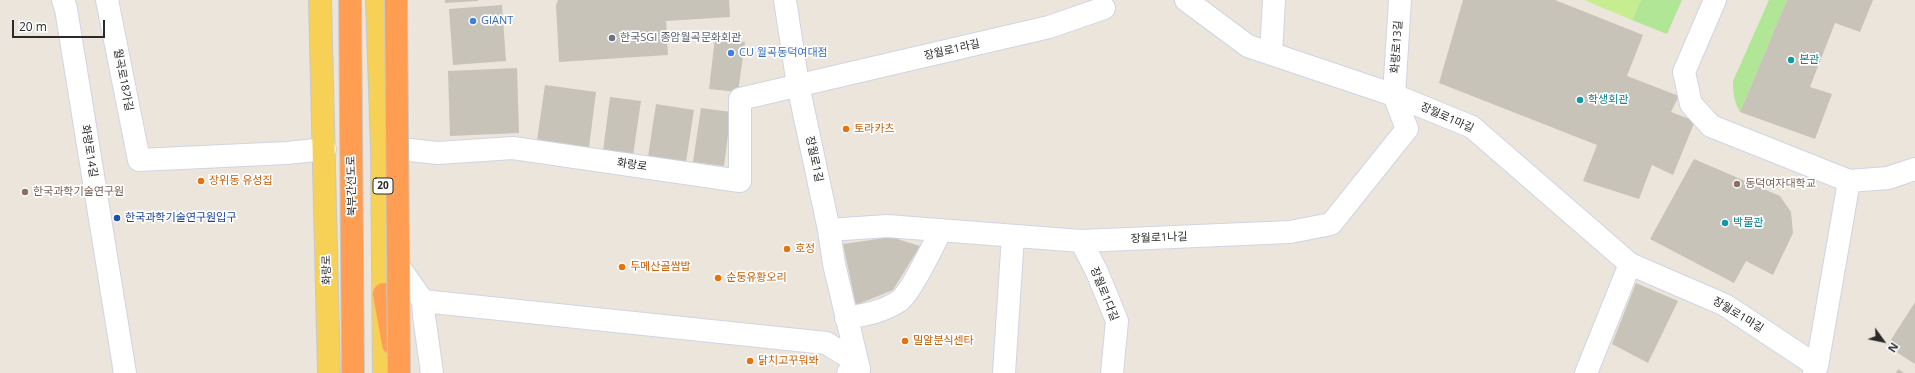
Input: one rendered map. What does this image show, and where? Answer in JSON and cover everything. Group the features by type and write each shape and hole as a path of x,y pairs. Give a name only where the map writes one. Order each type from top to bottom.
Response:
{"highway":[{"name":"북부간선도로","path":"350,0 353,373"},
{"path":"396,0 398,373"},
{"path":"384,294 398,373"}],"main road":[{"name":"화랑로","path":"320,0 325,149 329,373"},
{"name":"20","path":"377,0 384,246 384,373"}],"street":[{"name":"화랑로14길","path":"63,0 69,24 125,373"},
{"name":"월곡로18가길","path":"107,0 139,160 287,153 325,149"},
{"name":"장월로1길","path":"785,0 798,84 829,230 834,264 855,369"},
{"name":"장월로1마길","path":"1186,0 1248,46 1394,95 1472,127 1630,264 1725,305 1810,364"},
{"path":"1272,54 1274,0"},
{"name":"화랑로13길","path":"1394,95 1400,0"},
{"path":"1715,0 1684,72 1691,104 1711,126 1849,181 1888,178 1915,169"},
{"name":"장월로1라길","path":"798,84 1049,27 1104,8"},
{"name":"화랑로","path":"382,146 438,153 513,148 740,181 740,99 798,84"},
{"name":"장월로1나길","path":"829,230 887,226 1080,241 1290,232 1330,224 1407,129 1394,95"},
{"path":"1810,364 1849,181"},
{"path":"846,318 871,314 900,301 917,276 941,230"},
{"path":"1004,373 1013,236"},
{"name":"장월로1다길","path":"1080,241 1097,272 1117,320 1112,373"},
{"path":"384,246 424,301 424,316 432,373"},
{"path":"1586,373 1630,264"},
{"path":"424,301 826,343 855,369"}],"green space":[{"path":"1584,0 1641,0 1632,20"},
{"path":"1641,0 1682,0 1667,34 1632,20"},
{"path":"1769,0 1787,0 1740,112 1734,97 1733,81"}],"building":[{"path":"445,0 478,0 478,1 445,3"},
{"name":"한국SGI 종암월곡문화회관","path":"558,0 729,0 730,17 666,21 668,55 559,62 556,5"},
{"name":"학생회관","path":"1463,0 1555,0 1643,35 1627,76 1679,96 1671,112 1695,121 1673,175 1652,165 1639,199 1583,181 1597,145 1439,83"},
{"name":"본관","path":"1787,0 1873,0 1860,32 1835,23 1810,87 1832,94 1815,139 1740,112"},
{"path":"502,5 506,61 453,65 449,9"},
{"path":"715,38 745,42 738,92 709,89"},
{"path":"517,68 519,133 450,136 448,71"},
{"path":"545,85 596,92 589,148 537,140"},
{"path":"610,97 641,101 633,155 603,151"},
{"path":"656,104 694,110 686,162 648,157"},
{"path":"701,108 731,112 724,166 693,162"},
{"name":"박물관","path":"1694,159 1780,196 1791,212 1793,233 1773,275 1746,261 1734,283 1650,239"},
{"path":"891,237 920,246 893,290 856,305 843,244"},
{"path":"1636,283 1678,301 1648,363 1612,344"},
{"path":"1915,302 1915,364 1887,346"},
{"path":"1898,369 1904,373 1896,373"}],"place":[{"name":"GIANT","path":"473,21"},
{"name":"한국SGI 종암월곡문화회관","path":"612,38"},
{"name":"CU 월곡동덕여대점","path":"731,53"},
{"name":"본관","path":"1791,60"},
{"name":"학생회관","path":"1580,100"},
{"name":"토라카츠","path":"846,129"},
{"name":"장위동 유성집","path":"201,181"},
{"name":"동덕여자대학교","path":"1737,184"},
{"name":"한국과학기술연구원","path":"25,192"},
{"name":"한국과학기술연구원입구","path":"117,218"},
{"name":"박물관","path":"1725,223"},
{"name":"호정","path":"787,249"},
{"name":"두메산골쌈밥","path":"622,267"},
{"name":"순둥유황오리","path":"718,278"},
{"name":"밀알분식센타","path":"905,341"},
{"name":"닭치고꾸워봐","path":"750,361"}]}
